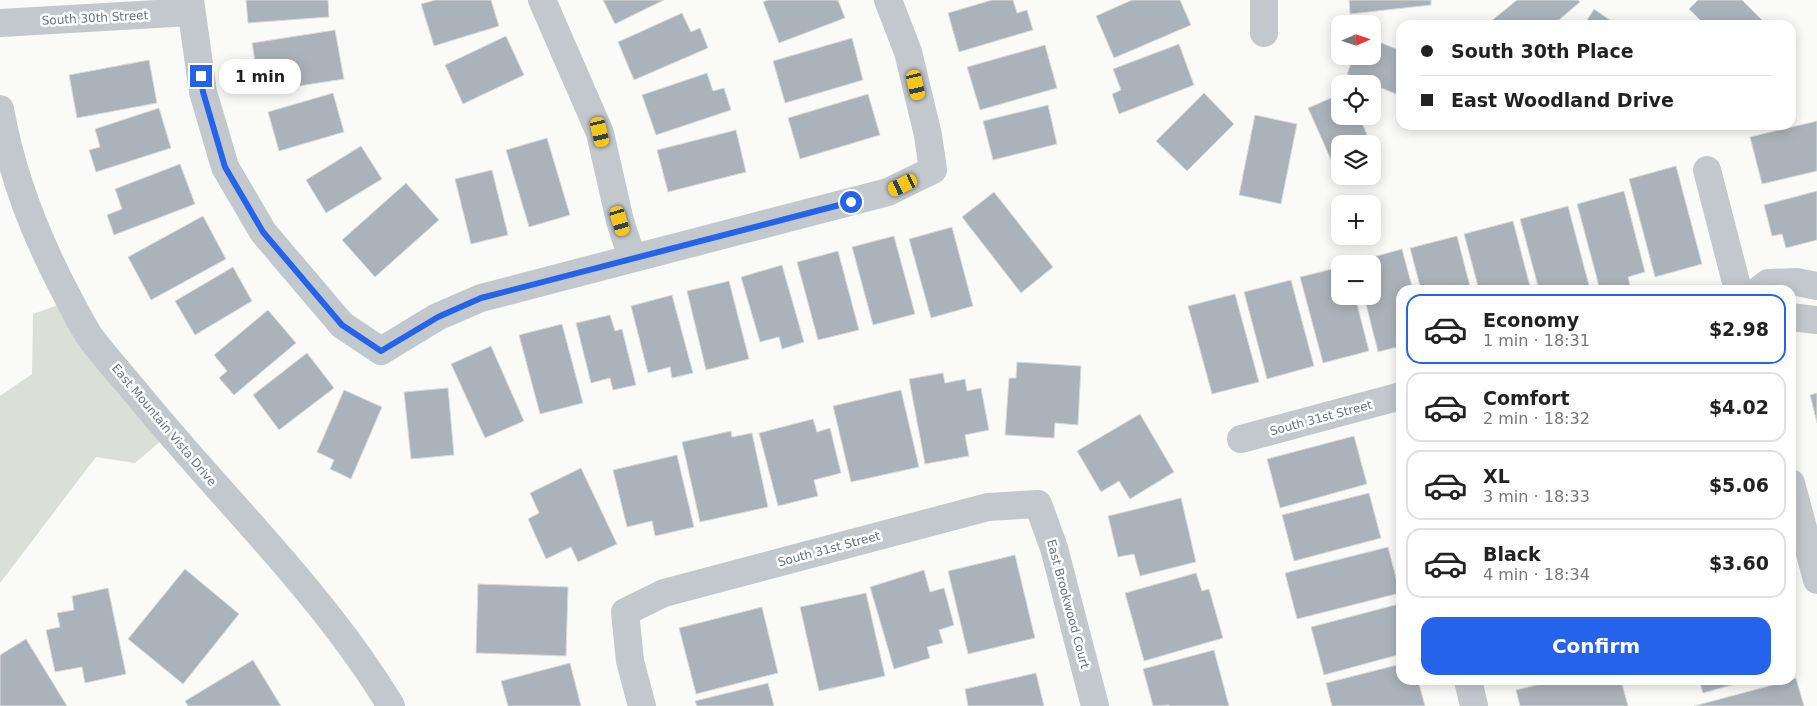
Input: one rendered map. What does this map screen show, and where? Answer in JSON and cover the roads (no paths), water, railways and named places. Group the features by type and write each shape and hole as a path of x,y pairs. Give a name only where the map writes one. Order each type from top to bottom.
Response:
{"street":[{"path":"542,0 600,132 620,221 632,258"},
{"path":"190,6 203,92 225,167 263,232 342,325 381,351 438,317 481,298 888,192 933,170 928,135 908,52 888,0"},
{"path":"1264,0 1264,33"},
{"name":"South 30th Street","path":"0,23 190,6"},
{"name":"East Mountain Vista Drive","path":"0,109 6,146 22,199 49,260 90,336 170,434 304,586 368,668 392,706"},
{"path":"1707,170 1737,285"},
{"path":"1765,285 1768,283 1797,282 1817,286"},
{"path":"1796,318 1817,320"},
{"name":"South 31st Street","path":"1242,439 1396,405"},
{"path":"1796,502 1817,580"},
{"name":"South 31st Street","path":"642,706 630,661 625,612 664,594 988,507 1038,504"},
{"name":"East Brookwood Court","path":"1038,504 1054,548 1095,706"},
{"path":"1469,685 1474,706"}]}
